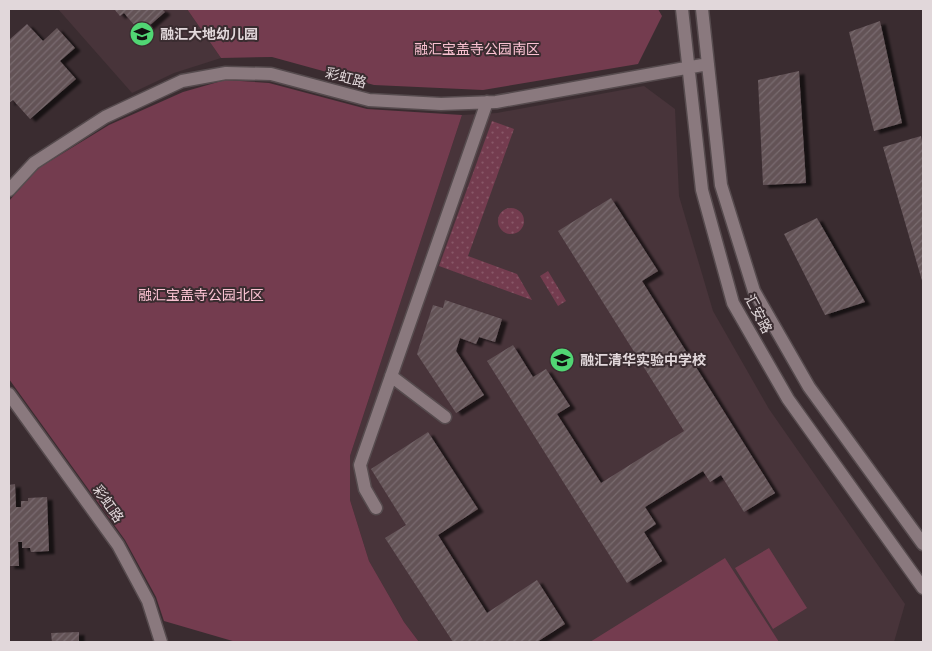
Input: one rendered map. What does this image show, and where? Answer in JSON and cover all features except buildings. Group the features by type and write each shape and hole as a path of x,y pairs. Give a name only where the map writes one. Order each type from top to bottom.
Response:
{"street":[{"name":"汇安路","path":"682,9 702,190 733,302 788,399 923,588"},
{"name":"汇安路","path":"702,9 721,185 754,292 809,387 923,544"},
{"name":"彩虹路","path":"9,190 34,163 105,117 182,81 217,75 271,74 369,100 441,104 487,102 708,64"},
{"path":"376,508 365,489 360,465 487,102"},
{"path":"391,376 445,417"},
{"name":"彩虹路","path":"9,394 118,545 148,601 161,642"}],"shaded area":[{"name":"融汇大地幼儿园","path":"58,9 187,9 221,58 174,73 132,93"},
{"name":"融汇清华实验中学校","path":"644,86 675,109 679,196 713,311 769,409 905,604 894,642 419,642 404,622 369,561 350,500 350,456 462,115 497,113"}],"green space":[{"name":"融汇宝盖寺公园南区","path":"187,9 658,9 662,16 638,64 483,90 374,85 272,57 221,58"},
{"name":"融汇宝盖寺公园北区","path":"225,80 269,83 367,109 462,115 350,456 350,500 369,561 404,622 419,642 236,642 164,621 156,597 125,540 9,379 9,201 37,169 109,125 183,92"},
{"path":"492,121 514,129 468,256 517,274 532,300 439,266"},
{"path":"511,208 520,212 524,221 520,230 511,234 502,230 498,221 502,212"},
{"path":"548,271 566,301 558,306 540,276"},
{"path":"769,548 807,608 773,629 735,568"},
{"path":"725,558 779,642 590,642"}],"place":[{"name":"融汇大地幼儿园","path":"142,34"},
{"name":"融汇清华实验中学校","path":"562,360"}]}
